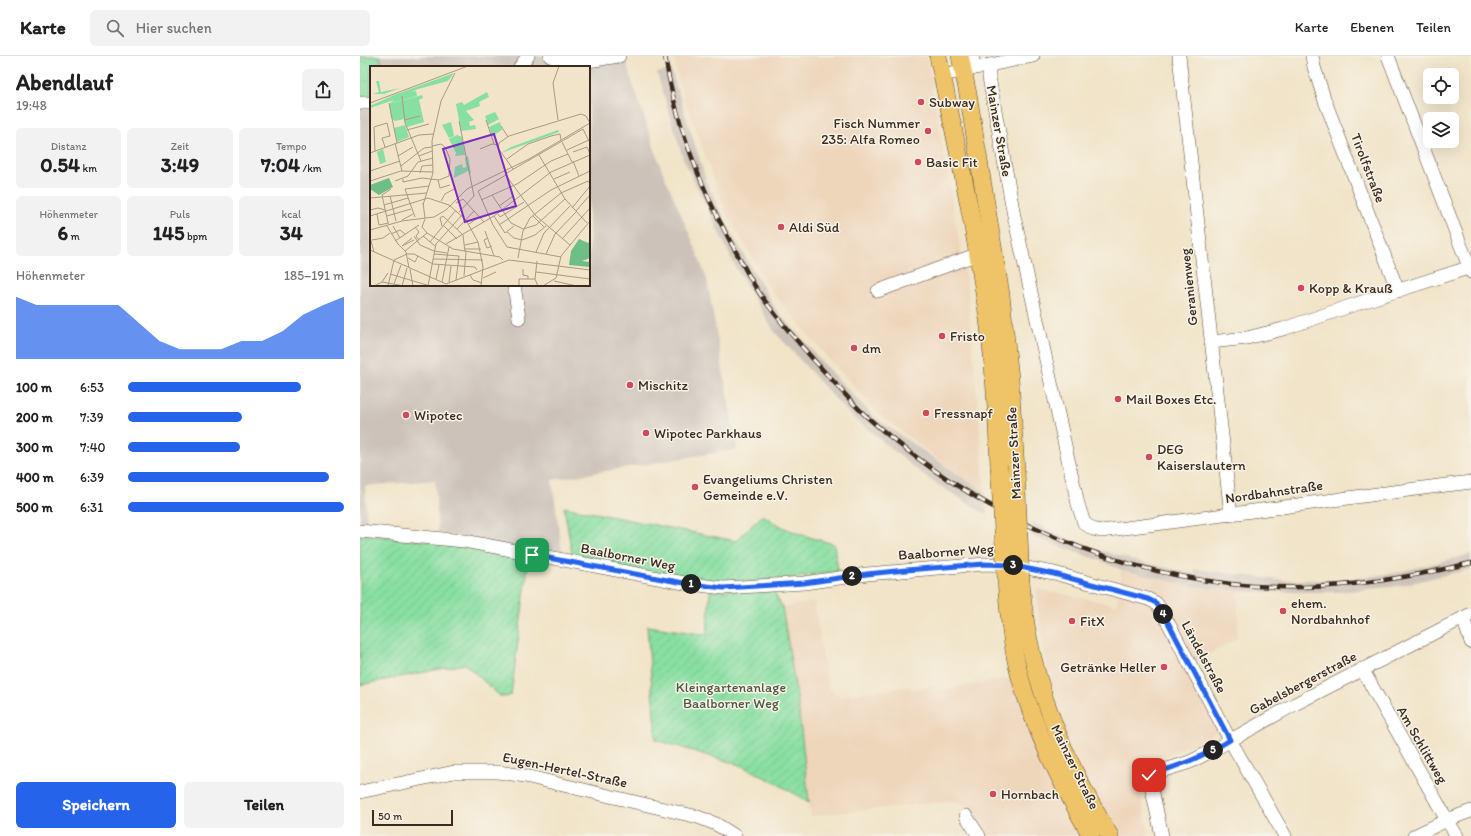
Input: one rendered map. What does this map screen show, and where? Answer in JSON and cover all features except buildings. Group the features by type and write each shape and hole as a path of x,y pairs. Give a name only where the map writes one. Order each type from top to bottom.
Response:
{"main road":[{"name":"Mainzer Straße","path":"938,56 966,185 978,254 1007,468"},
{"name":"Mainzer Straße","path":"967,63 1001,295 1010,378 1007,468 1013,580 1012,642 1024,693 1037,728 1053,763 1091,836"},
{"name":"Mainzer Straße","path":"1013,580 1022,596 1034,664 1049,713 1080,782 1110,836"}],"street":[{"path":"521,66 528,56"},
{"path":"550,56 572,61 591,61 619,56"},
{"path":"942,75 967,63 989,66 1033,56"},
{"name":"Geranienweg","path":"1179,56 1231,515"},
{"name":"Tirolfstraße","path":"1312,56 1325,101 1398,290"},
{"path":"1211,342 1247,338 1283,329 1398,290 1470,269 1388,56"},
{"name":"Mainzer Straße","path":"989,66 989,77 1015,223 1078,504 1084,523"},
{"path":"360,104 370,103"},
{"path":"878,291 978,254"},
{"path":"514,286 519,318"},
{"name":"Nordbahnstraße","path":"1084,523 1101,531 1231,515 1471,482"},
{"name":"Baalborner Weg","path":"360,531 464,541 677,582 723,588 804,583 867,574 984,564 1010,565 1035,570"},
{"name":"Ländelstraße","path":"1035,570 1148,599 1156,603 1163,613 1230,740 1285,836"},
{"path":"1467,616 1471,642"},
{"name":"Gabelsbergerstraße","path":"1162,836 1149,775 1190,762 1362,669 1467,616"},
{"name":"Am Schlittweg","path":"1362,669 1446,820 1457,836"},
{"name":"Eugen-Hertel-Straße","path":"360,792 454,772 498,772 525,776 698,816 716,824 735,836"},
{"path":"1414,836 1446,820 1471,811"},
{"path":"966,816 979,836"}],"shaded area":[{"path":"360,56 626,56 628,69 661,168 693,242 707,280 737,449 552,480 563,558 438,533 435,480 365,486 367,526 360,526"},
{"path":"674,56 927,56 968,293 985,491 957,474 878,413 823,352 771,290 725,210 678,80"},
{"path":"671,70 707,183 734,238 775,308 828,369 875,418 957,474 985,491 987,515 927,478 848,413 774,331 737,270 683,158 657,73"},
{"path":"1032,522 1088,547 1145,563 1194,574 1195,569 1280,580 1341,580 1396,573 1471,554 1471,569 1398,586 1339,592 1255,592 1192,586 1122,570 1099,560 1033,537"},
{"path":"1122,570 1192,586 1239,591 1237,639 1194,662 1227,727 1169,755 1154,759 1135,761 1142,804 1150,836 986,836 966,804 951,801 811,816 798,703 782,607 814,602 828,688 840,696 910,686 911,689 933,686 934,691 994,681 1048,669 1038,609 1037,589 1117,605"}],"green space":[{"path":"360,56 380,56 382,66 370,66 370,97 360,98"},
{"path":"564,507 736,541 763,515 771,521 788,529 834,544 838,571 781,580 703,583 573,559"},
{"path":"360,534 463,545 529,558 511,695 505,697 500,696 465,664 360,685"},
{"name":"Kleingartenanlage Baalborner Weg","path":"772,589 782,607 798,703 809,802 740,765 656,740 647,626 707,635 710,591"}],"railway":[{"path":"665,56 675,104 699,176 720,221 760,294 795,339 866,416 906,449 947,479 990,505 1035,528 1082,548 1130,564 1180,576 1231,584 1292,587 1322,586 1352,584 1412,576 1471,563"}],"place":[{"name":"Subway","path":"921,102"},
{"name":"Fisch Nummer 235: Alfa Romeo","path":"928,131"},
{"name":"Basic Fit","path":"918,162"},
{"name":"Aldi Süd","path":"781,227"},
{"name":"Kopp & Krauß","path":"1301,288"},
{"name":"Fristo","path":"942,336"},
{"name":"dm","path":"854,348"},
{"name":"Mischitz","path":"630,385"},
{"name":"Mail Boxes Etc.","path":"1118,399"},
{"name":"Fressnapf","path":"926,413"},
{"name":"Wipotec","path":"406,415"},
{"name":"Wipotec Parkhaus","path":"646,433"},
{"name":"DEG Kaiserslautern","path":"1149,457"},
{"name":"Evangeliums Christen Gemeinde e.V.","path":"695,487"},
{"name":"ehem. Nordbahnhof","path":"1283,611"},
{"name":"FitX","path":"1072,621"},
{"name":"Getränke Heller","path":"1164,667"},
{"name":"Hornbach","path":"993,794"}],"route":[{"path":"532,555 684,583 723,588 804,583 906,570 984,564 1010,565 1054,574 1148,599 1156,603 1163,613 1230,740 1190,762 1149,775"}]}
